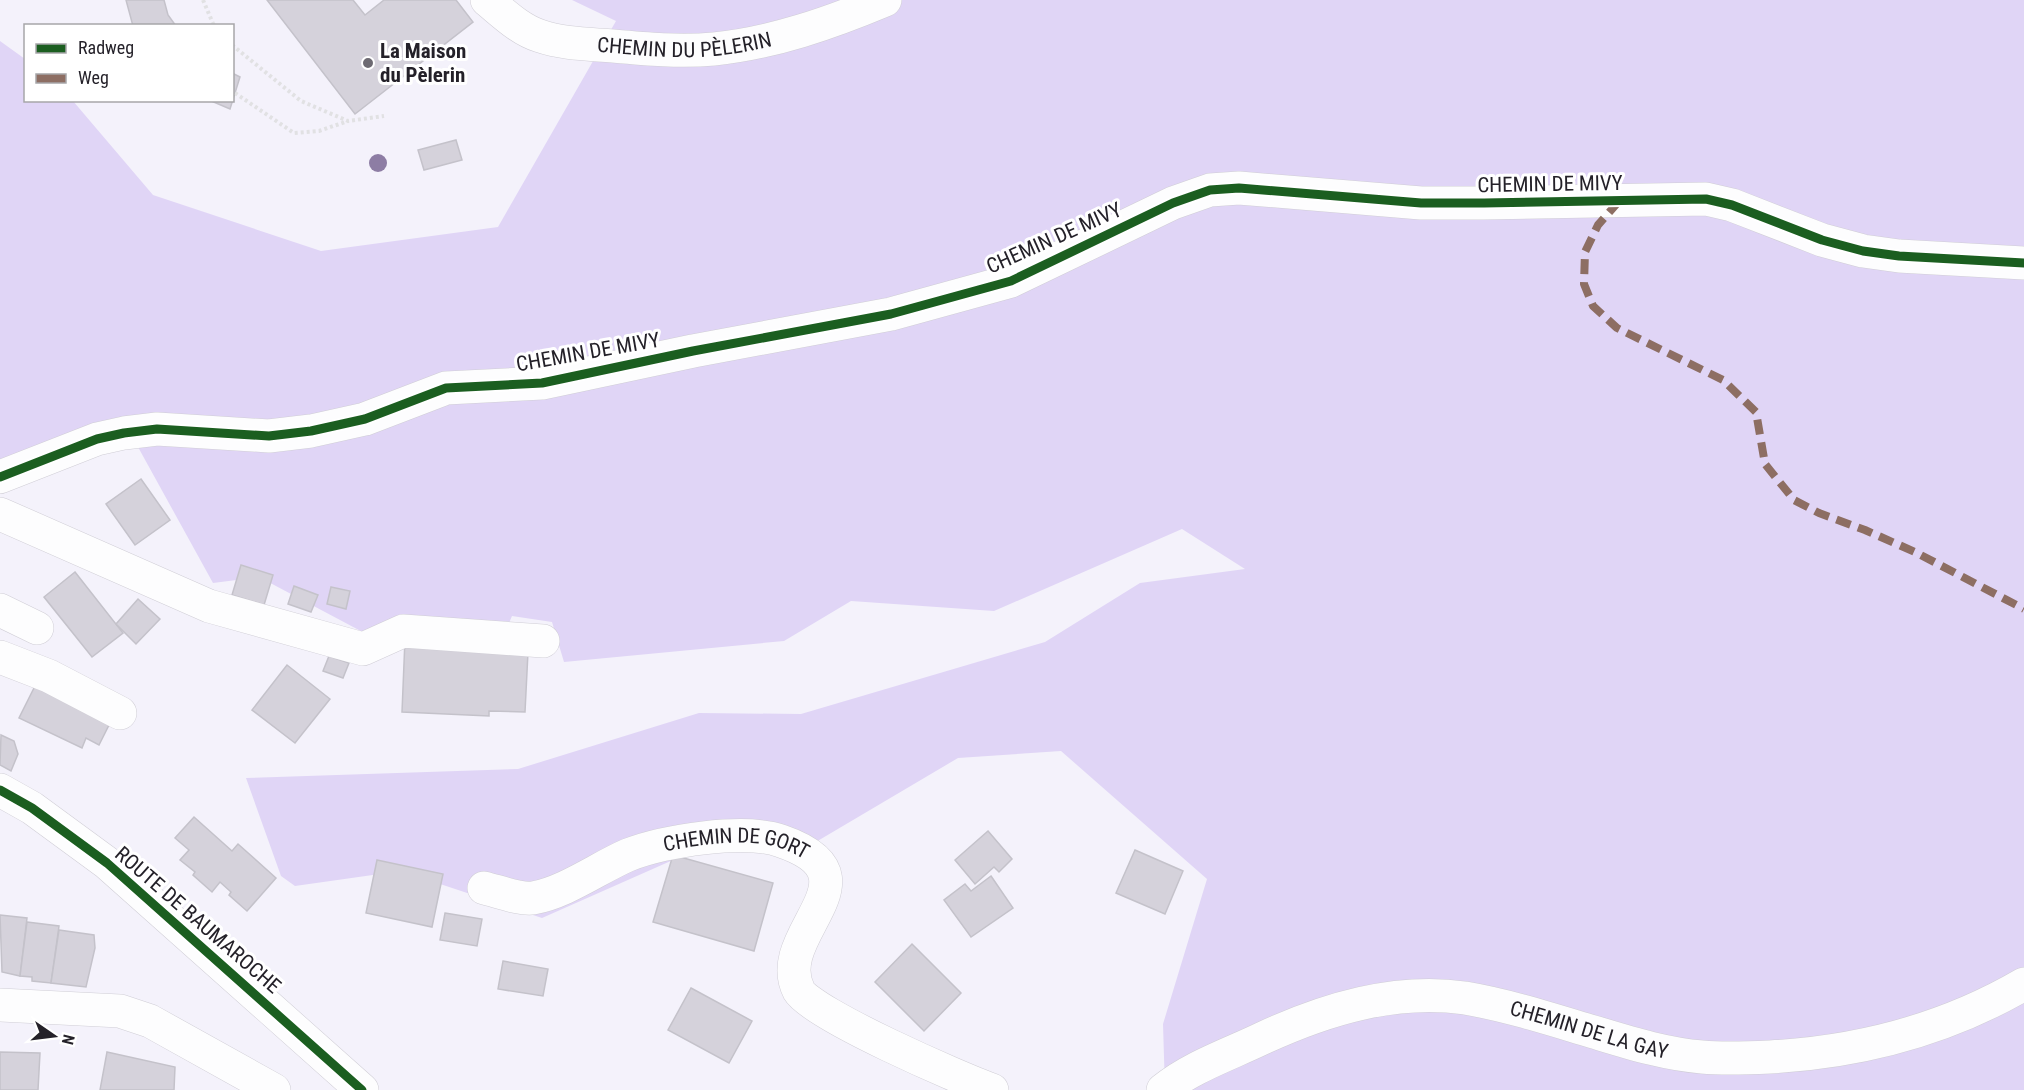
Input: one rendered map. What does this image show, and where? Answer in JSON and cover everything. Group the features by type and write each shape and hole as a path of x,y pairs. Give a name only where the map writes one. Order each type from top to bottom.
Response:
{"street":[{"name":"CHEMIN DU PÈLERIN","path":"488,0 517,25 539,36 566,42 647,49 692,50 716,49 808,30 885,0"},
{"name":"CHEMIN DE MIVY","path":"0,477 97,439 124,433 158,429 269,436 311,431 365,419 446,388 542,383 693,351 891,314 1011,281 1173,203 1210,190 1239,188 1421,202 1707,199 1732,205 1822,240 1863,251 1899,256 2024,263"},
{"path":"0,514 209,606 363,649 403,631 543,641"},
{"path":"0,610 37,628"},
{"path":"0,657 49,676 120,713"},
{"name":"ROUTE DE BAUMAROCHE","path":"0,790 32,808 107,863 362,1090"},
{"name":"CHEMIN DE GORT","path":"484,888 530,898 551,894 630,854 711,837 746,836 777,839 805,849 816,860 826,877 826,890 799,947 795,962 795,980 800,992 810,1002 834,1016 938,1069 992,1090"},
{"name":"CHEMIN DE LA GAY","path":"1163,1090 1173,1082 1215,1061 1323,1013 1364,1002 1398,997 1462,998 1480,1001 1662,1050 1701,1057 1738,1058 1808,1054 1887,1041 1973,1010 2024,984"},
{"path":"0,1005 120,1011 150,1021 274,1090"}],"path":[{"path":"203,0 213,24"},
{"path":"234,47 301,101 348,121"},
{"path":"235,93 294,133 320,131 348,121 384,116"}],"shaded area":[{"path":"572,0 2024,0 2024,1090 1165,1090 1163,1024 1207,879 1061,751 958,758 804,849 725,837 542,918 401,871 295,886 281,876 246,778 518,769 699,713 801,714 1045,642 1140,583 1245,569 1182,529 994,611 851,601 784,641 564,662 552,622 512,616 498,648 389,646 259,577 213,583 138,447 33,466 0,485 0,41 24,58 24,102 74,102 153,195 321,251 498,227 616,21"}],"building":[{"path":"126,0 164,0 168,15 175,24 132,24"},
{"name":"La Maison du Pèlerin","path":"267,0 353,0 365,15 384,0 456,0 473,22 355,114"},
{"path":"234,74 240,77 234,96"},
{"path":"214,102 232,102 230,109"},
{"path":"456,140 462,160 424,170 418,150"},
{"path":"141,479 170,520 135,545 106,504"},
{"path":"241,565 273,575 264,605 232,595"},
{"path":"75,572 123,633 92,657 44,597"},
{"path":"294,586 318,595 311,612 288,604"},
{"path":"331,587 350,591 346,609 327,604"},
{"path":"138,599 160,619 136,644 116,624"},
{"path":"405,639 528,652 525,712 489,711 489,716 402,712"},
{"path":"329,656 349,663 343,678 323,671"},
{"path":"287,665 330,699 295,743 252,710"},
{"path":"37,682 112,719 99,745 86,738 82,748 19,718"},
{"path":"1,735 14,741 18,754 11,771 0,765"},
{"path":"194,817 232,851 238,844 276,878 247,911 229,895 231,892 220,882 212,892 193,875 195,872 180,860 189,850 175,838"},
{"path":"988,831 1012,859 999,872 994,867 975,884 955,860"},
{"path":"1135,850 1183,871 1165,914 1116,893"},
{"path":"673,855 773,883 754,951 653,922"},
{"path":"377,860 443,874 432,927 366,913"},
{"path":"991,876 1013,908 971,937 944,900 965,884 971,891"},
{"path":"445,913 482,919 477,946 440,940"},
{"path":"0,915 27,918 20,976 2,972"},
{"path":"27,922 59,926 51,983 32,981 32,977 20,976"},
{"path":"59,930 94,935 95,948 86,987 51,983"},
{"path":"912,944 961,993 924,1031 875,982"},
{"path":"503,961 548,969 543,996 498,989"},
{"path":"691,988 752,1021 729,1063 668,1030"},
{"path":"0,1052 40,1053 38,1090 0,1090"},
{"path":"107,1052 175,1067 174,1090 100,1090"}],"marked path":[{"path":"1619,201 1598,225 1585,252 1584,284 1593,306 1617,328 1723,380 1756,412 1765,464 1794,500 1819,513 1915,552 2024,609"}],"cycle path":[{"path":"0,477 97,439 124,433 157,429 269,436 311,431 365,419 446,388 542,383 693,351 891,314 1011,281 1173,203 1210,190 1239,188 1421,203 1706,199 1732,205 1822,240 1863,251 1899,256 2024,263"},
{"path":"0,790 32,808 107,863 362,1090"}],"place":[{"name":"La Maison du Pèlerin","path":"368,63"}]}
